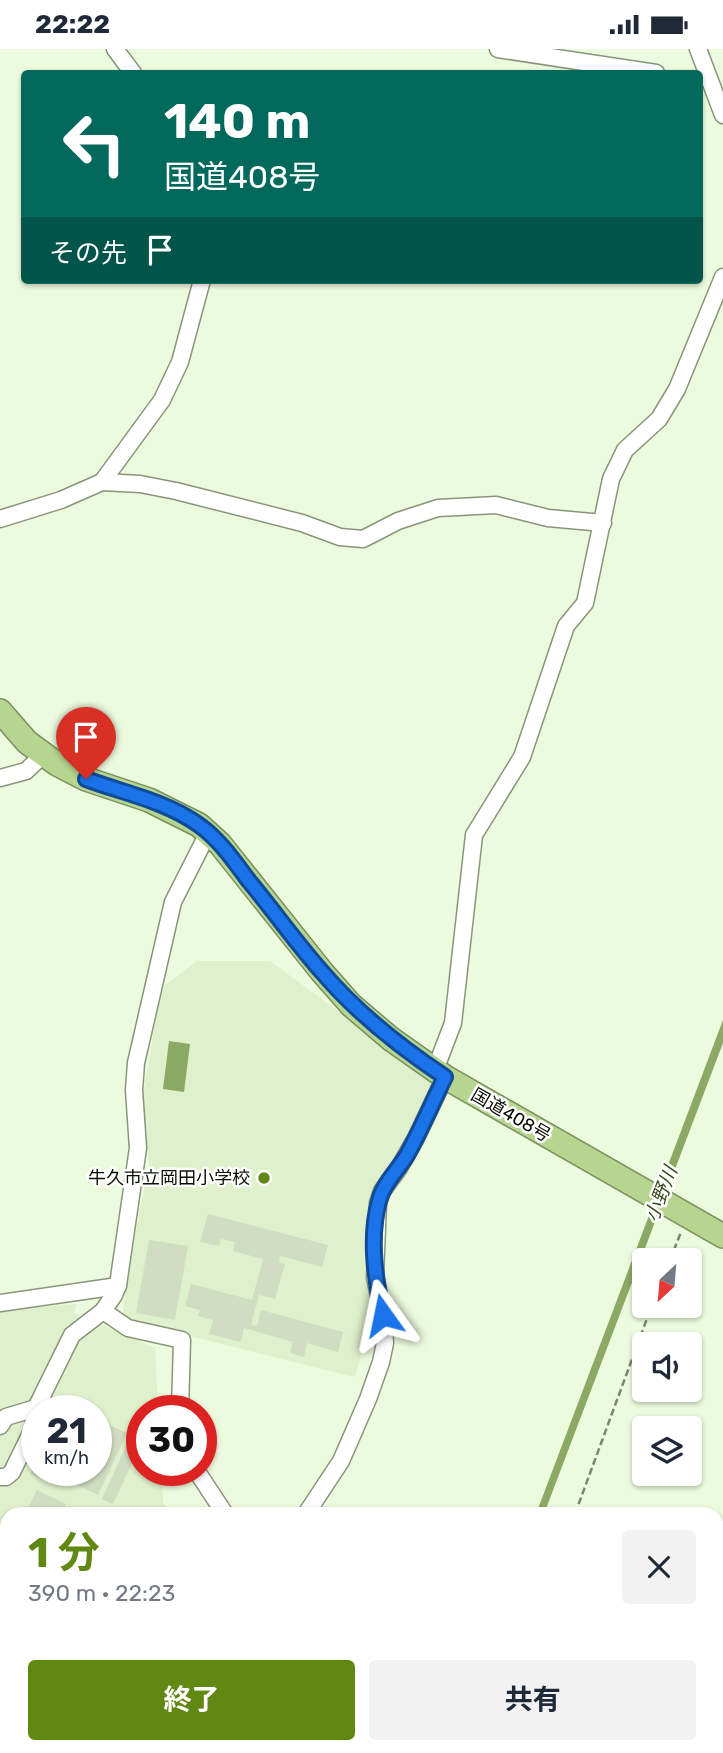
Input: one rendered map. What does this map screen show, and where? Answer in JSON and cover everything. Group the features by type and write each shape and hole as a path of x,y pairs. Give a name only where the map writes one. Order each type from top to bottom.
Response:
{"highway":[{"name":"国道408号","path":"0,711 27,742 43,755 86,779 149,800 178,813 208,833 220,844 351,1005 391,1039 440,1074 723,1236"}],"street":[{"path":"115,49 132,70"},
{"path":"498,49 636,70"},
{"path":"698,49 723,115"},
{"path":"311,1507 341,1461 381,1362 385,1343 383,1315 375,1276 378,1203 382,1191 416,1138 440,1074 453,1023 474,835 522,757 566,626 585,603 611,479 625,450 659,419 677,389 723,277"},
{"path":"102,482 162,400 180,362 201,284"},
{"path":"0,519 61,500 102,482 140,484 176,491 302,523 340,537 363,539 398,521 438,508 496,505 548,518 603,523"},
{"path":"0,778 26,771 43,755"},
{"path":"42,1395 72,1335 103,1311 118,1286 138,1148 134,1090 144,1026 173,902 208,833"},
{"path":"0,1303 118,1286"},
{"path":"103,1311 128,1328 182,1340 180,1395"},
{"path":"0,1426 6,1417 21,1412"},
{"path":"0,1477 6,1477 12,1472 21,1454"},
{"path":"207,1486 220,1507"}],"path":[{"path":"675,1248 688,1216"},
{"path":"578,1507 647,1318"}],"shaded area":[{"name":"牛久市立岡田小学校","path":"197,961 270,961 436,1083 414,1128 374,1190 368,1241 374,1312 355,1377 123,1319 125,1286 149,1166 143,1096 158,1007 165,985"},
{"path":"77,1304 74,1313 155,1348 157,1395 126,1395 126,1486 162,1486 163,1502 166,1507 0,1507 0,1310"}],"water":[{"name":"小野川","path":"723,1020 723,1043 645,1248 637,1248"},
{"path":"169,1041 190,1044 184,1092 163,1089"},
{"path":"632,1260 632,1282 547,1507 539,1507"}],"building":[{"path":"208,1214 328,1245 322,1267 280,1256 279,1262 285,1264 275,1299 259,1295 251,1325 257,1326 261,1310 343,1332 338,1352 307,1343 304,1357 290,1353 293,1342 244,1328 241,1342 209,1334 213,1320 198,1316 200,1310 185,1306 191,1284 252,1300 263,1259 233,1251 235,1242 221,1239 219,1246 200,1242"},
{"path":"149,1240 188,1246 175,1320 136,1313"},
{"path":"112,1426 126,1433 112,1465"},
{"path":"126,1446 126,1476 113,1504 102,1499 108,1486 112,1486 112,1477"},
{"path":"79,1486 102,1486 98,1495"},
{"path":"37,1490 66,1504 65,1507 28,1507"}],"place":[{"name":"牛久市立岡田小学校","path":"264,1178"}],"route":[{"path":"86,779 149,800 200,825 220,844 351,1005 391,1039 445,1077 416,1138 382,1191 378,1203 375,1276 383,1315"}]}
